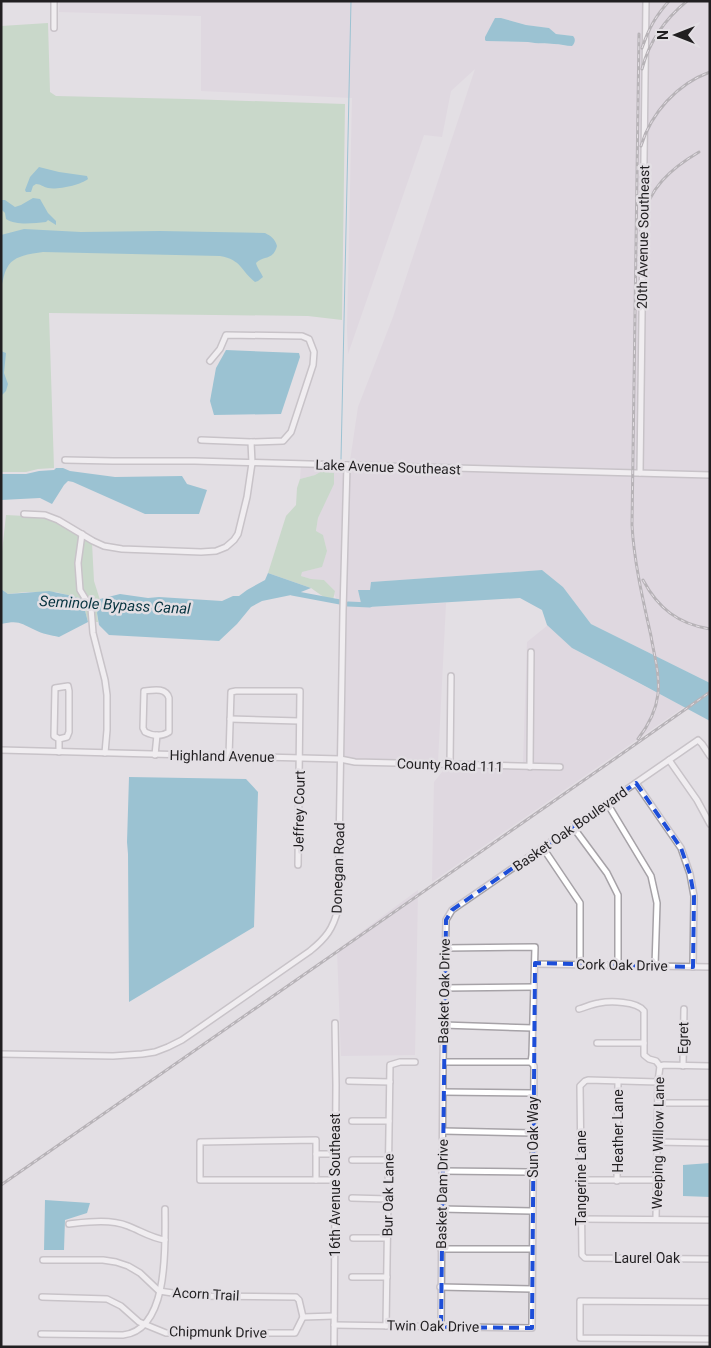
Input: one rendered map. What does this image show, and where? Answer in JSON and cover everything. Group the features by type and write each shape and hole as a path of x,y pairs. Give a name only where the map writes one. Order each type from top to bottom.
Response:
{"street":[{"path":"54,1 54,28"},
{"name":"20th Avenue Southeast","path":"640,473 646,1"},
{"path":"200,440 282,441 291,432 313,365 314,352 309,339 302,336 226,336 220,349 210,361"},
{"path":"24,514 45,515 58,520 104,546 122,549 201,552 226,548 238,534 247,497 252,463 251,442"},
{"name":"Lake Avenue Southeast","path":"66,460 195,460 347,466 710,475"},
{"name":"Donegan Road","path":"1,1054 126,1056 155,1052 190,1034 320,943 329,933 338,909 347,466"},
{"path":"82,534 78,563 80,590 91,608 93,633 105,680 107,730 105,753"},
{"path":"530,767 531,652"},
{"path":"450,765 451,676"},
{"path":"58,739 67,737 69,732 68,686 54,688 54,736 58,739 59,752"},
{"path":"144,691 165,691 170,698 169,732 157,736 145,732 143,728 144,691"},
{"name":"Jeffrey Court","path":"230,719 231,692 300,691 298,866"},
{"path":"229,756 230,719 299,721"},
{"path":"155,755 157,736"},
{"name":"Basket Oak Boulevard","path":"446,920 452,910 698,740 710,756"},
{"name":"Highland Avenue","path":"1,750 340,759"},
{"name":"County Road 111","path":"340,759 355,762 560,767"},
{"path":"669,760 697,800 710,824"},
{"path":"636,783 681,848 690,874 694,896 693,966"},
{"path":"607,804 651,876 656,902 655,966"},
{"path":"573,827 607,873 618,894 618,965"},
{"path":"543,848 580,903 580,964"},
{"name":"Basket Oak Drive","path":"443,1062 446,920"},
{"name":"Sun Oak Way","path":"445,948 535,947 531,1062 534,1066 532,1328"},
{"name":"Cork Oak Drive","path":"535,964 710,967"},
{"path":"444,988 534,987"},
{"path":"579,1009 598,1003 610,1002 633,1004 641,1007 644,1011 644,1055 656,1061 660,1066 710,1066"},
{"name":"Egret","path":"683,1066 684,1009"},
{"name":"16th Avenue Southeast","path":"334,1347 335,1023"},
{"path":"444,1026 533,1028"},
{"path":"597,1043 644,1043"},
{"name":"Bur Oak Lane","path":"386,1326 390,1065 400,1062 415,1062"},
{"path":"443,1062 531,1062"},
{"name":"Basket Dam Drive","path":"441,1326 443,1062"},
{"name":"Weeping Willow Lane","path":"656,1219 658,1082 660,1066"},
{"name":"Tangerine Lane","path":"585,1258 581,1252 580,1086 588,1080 618,1081"},
{"path":"349,1081 390,1082"},
{"path":"618,1081 658,1082"},
{"name":"Heather Lane","path":"617,1181 618,1081"},
{"path":"443,1092 534,1093"},
{"path":"658,1103 710,1103"},
{"path":"352,1121 389,1121"},
{"path":"443,1131 533,1133"},
{"path":"316,1180 316,1140 200,1142 200,1180 316,1180 335,1180"},
{"path":"657,1142 710,1143"},
{"path":"316,1154 335,1154"},
{"path":"352,1160 389,1160"},
{"path":"442,1170 533,1171"},
{"path":"581,1180 657,1180"},
{"path":"352,1198 388,1198"},
{"path":"41,1334 122,1335 134,1332 144,1324 155,1308 159,1291 164,1258 165,1209"},
{"path":"442,1209 532,1210"},
{"path":"581,1219 710,1220"},
{"path":"69,1224 98,1222 126,1225 153,1237 165,1240"},
{"path":"353,1238 387,1238"},
{"path":"441,1249 532,1249"},
{"name":"Laurel Oak","path":"585,1258 710,1258"},
{"name":"Acorn Trail","path":"43,1260 116,1262 140,1273 159,1291 193,1296 296,1297 299,1300 303,1317"},
{"path":"352,1277 387,1277"},
{"path":"440,1287 532,1289"},
{"name":"Chipmunk Drive","path":"42,1297 107,1298 121,1306 139,1322 166,1333 295,1333 303,1317"},
{"path":"710,1302 580,1301 580,1338 710,1338"},
{"path":"303,1317 334,1316"},
{"name":"Twin Oak Drive","path":"334,1325 532,1328"}],"highlighted area":[{"path":"636,783 681,848 690,874 694,896 693,967 535,963 532,1328 441,1327 446,920 452,910"}],"shaded area":[{"path":"60,1 644,1 637,470 317,462 350,461 358,407 393,317 475,69 451,91 442,137 424,135 348,354 352,98 201,91 201,16 59,12","holes":["501,18 526,25 549,28 556,34 573,36 567,46 489,41"]},
{"path":"649,1 710,1 710,472 642,470"},
{"path":"301,467 344,468 340,606 334,594 335,591 324,580 301,576 302,572 321,567 327,551 323,536 316,532 318,518 322,509 322,471 300,479"},
{"path":"350,468 710,477 710,683 591,624 563,587 542,570 371,582 370,590 358,590 369,607 446,603 438,762 355,760 343,757"},
{"path":"548,625 572,648 684,707 432,882 434,782 446,767 562,769 562,765 533,764 534,657 528,657 527,764 523,764 527,642"},
{"path":"418,890 415,1055 341,1056 337,950"}],"green space":[{"path":"48,23 50,92 56,96 345,104 342,320 308,316 49,313 54,468 26,472 1,472 1,26"},
{"path":"322,471 334,473 334,484 318,518 316,531 323,535 327,551 322,567 302,572 301,576 324,580 335,591 333,600 325,598 311,588 268,573 286,516 296,505 297,488 300,479"},
{"path":"6,515 44,517 79,535 75,563 76,580 78,591 88,609 89,622 82,599 56,592 8,594 1,589 1,561"},
{"path":"84,538 92,543 94,581 100,600 97,613 98,622 95,622 93,607 83,589 81,577"}],"water":[{"path":"495,18 549,28 556,34 573,36 575,38 574,42 572,46 486,41 485,37"},
{"path":"39,167 87,176 88,179 63,188 48,188 36,184 31,192 26,192 30,177"},
{"path":"33,198 40,199 48,213 56,221 56,225 48,220 46,222 26,224 15,223 6,219 5,213 1,209 1,200 5,200 15,207"},
{"path":"24,229 81,232 265,233 275,241 277,246 271,256 256,263 263,277 255,282 233,260 220,256 43,252 13,260 6,270 1,288 1,235"},
{"path":"226,350 299,353 300,357 281,414 214,415 210,401 216,368"},
{"path":"1,351 6,353 4,373 8,384 6,391 1,396"},
{"path":"56,468 115,477 182,476 187,484 207,490 199,514 145,514 68,481 52,504 40,498 1,500 1,474 26,474 54,470"},
{"path":"542,570 563,587 591,624 710,683 710,721 572,648 547,625 542,610 520,598 369,607 361,603 358,590 370,590 371,582"},
{"path":"268,573 311,588 296,594 262,601 251,607 219,641 109,635 99,625 97,613 100,599 120,594 148,598 222,601 233,596 239,596 265,580"},
{"path":"1,589 8,594 49,591 82,599 88,622 59,637 19,623 1,624"},
{"path":"129,777 246,779 258,792 254,927 129,1002 127,842"},
{"path":"710,1163 710,1197 683,1196 683,1165"},
{"path":"45,1200 90,1203 87,1213 65,1220 64,1250 44,1250"}],"waterway":[{"path":"341,459 351,1"},
{"name":"Seminole Bypass Canal","path":"292,593 340,602"},
{"name":"Seminole Bypass Canal","path":"348,604 370,605"}],"railway":[{"path":"642,48 653,23 669,1"},
{"path":"642,69 649,50 659,32 672,15 687,1"},
{"path":"638,739 653,712 657,700 658,687 656,665 637,567 632,525 639,34"},
{"path":"641,146 651,122 667,101 687,84 710,72"},
{"path":"641,223 649,200 662,181 679,165 699,152"},
{"path":"643,580 655,599 670,613 688,623 710,629"},
{"path":"1,1185 710,692"}]}
